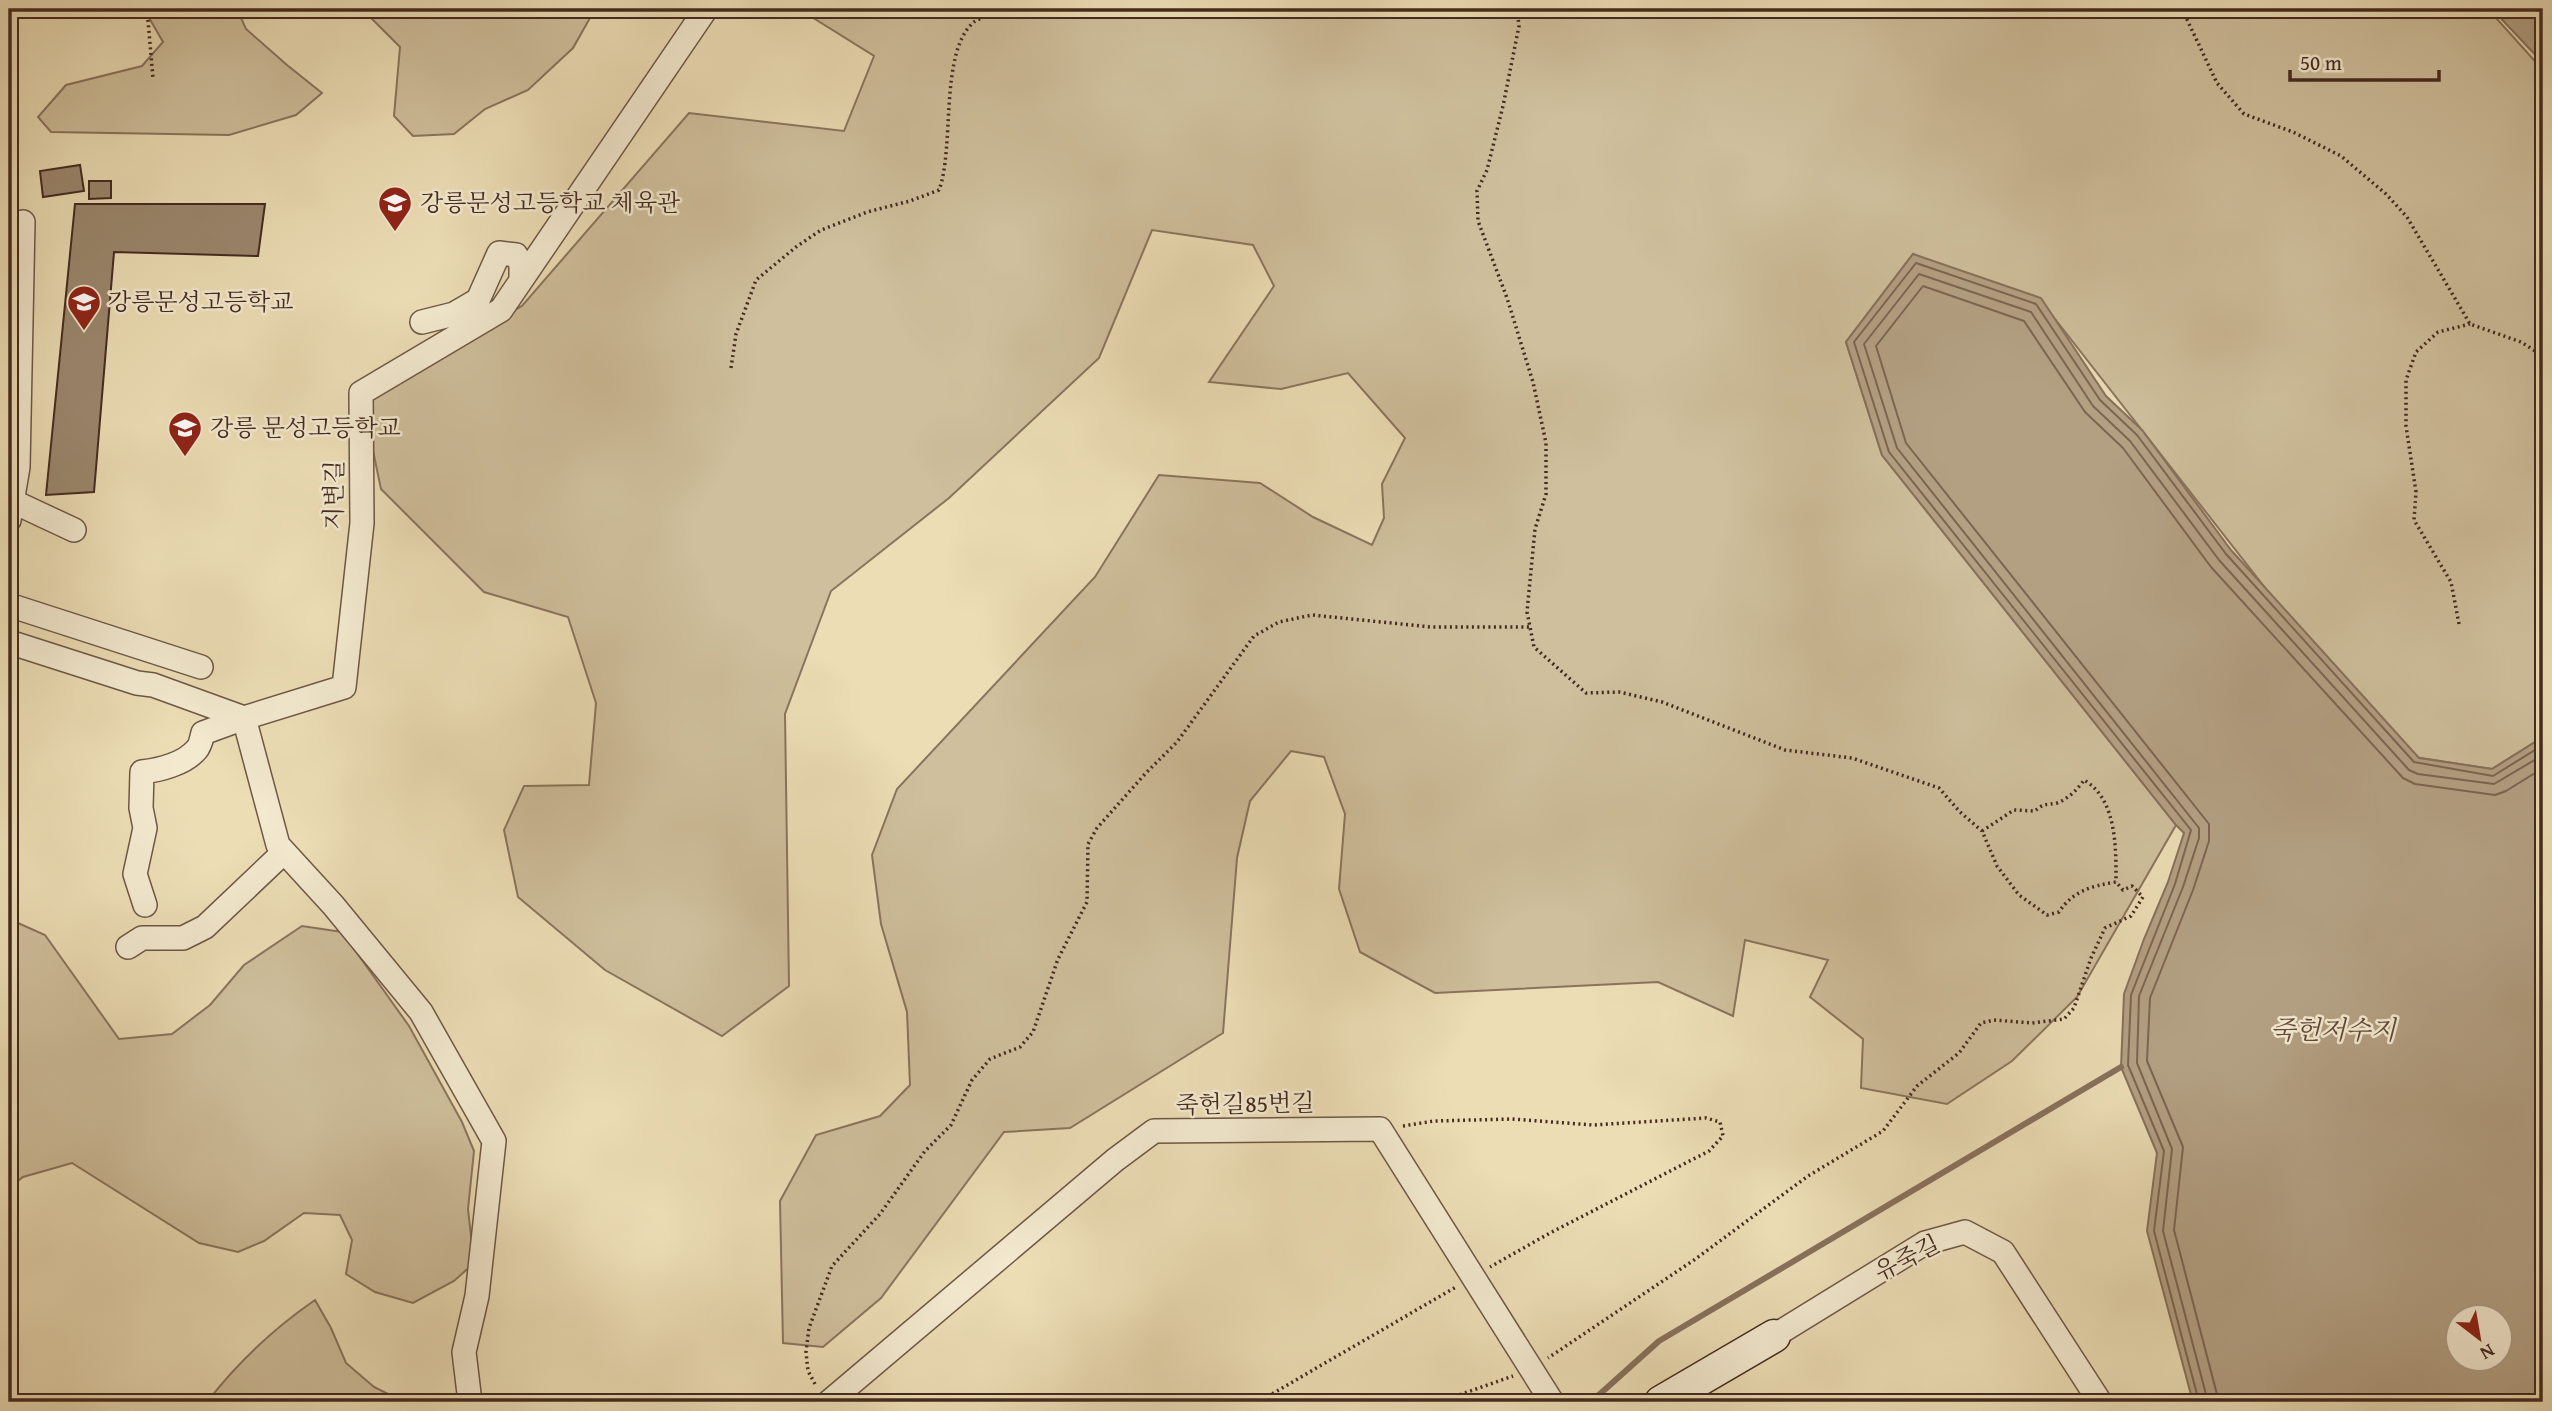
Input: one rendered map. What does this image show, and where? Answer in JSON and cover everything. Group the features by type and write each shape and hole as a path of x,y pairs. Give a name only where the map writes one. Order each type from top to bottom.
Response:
{"street":[{"name":"지변길","path":"244,718 344,687 362,523 361,393 501,310 706,9"},
{"path":"23,222 18,467 10,510 74,530"},
{"path":"422,322 454,314 478,300 499,253 516,254 522,264 521,279"},
{"path":"9,605 201,667"},
{"path":"9,642 136,683 153,685 244,718"},
{"path":"244,718 278,845 333,905 421,1012 494,1141 477,1296 464,1352 470,1402"},
{"path":"145,905 135,874 145,828 141,808 142,772 159,770 180,760 197,749 204,733 244,718"},
{"path":"128,947 142,938 183,938 205,927 284,852"},
{"path":"1380,1129 1552,1402"},
{"name":"죽헌길85번길","path":"820,1396 1154,1131 1380,1129"},
{"name":"유죽길","path":"1661,1402 1925,1243 1965,1232 2003,1252 2099,1402"}],"path":[{"path":"147,9 153,78"},
{"path":"731,368 736,334 757,280 821,230 867,212 939,190 945,173 948,105 957,47 974,22 1010,9"},
{"path":"1517,9 1519,26 1503,106 1487,170 1477,191 1477,201 1478,221 1507,298 1533,382 1546,443 1546,494 1535,529 1527,612 1534,647 1586,693 1619,692 1662,702 1785,750 1852,758 1938,788 1982,831 1997,866 2019,895 2047,915 2059,912 2068,898 2094,886 2116,881"},
{"path":"2182,9 2217,83 2244,114 2293,132 2341,156 2386,194 2407,217 2470,324"},
{"path":"2459,624 2451,582 2414,520 2416,492 2406,426 2406,380 2416,352 2438,332 2470,324 2521,342 2543,356"},
{"path":"820,1396 808,1371 806,1352 809,1328 832,1266 880,1214 925,1151 951,1125 972,1080 990,1059 1020,1047 1032,1032 1058,959 1087,902 1088,844 1097,828 1177,742 1254,636 1279,622 1312,615 1431,627 1530,627"},
{"path":"1439,1402 1535,1374 1808,1176 1883,1130 1917,1086 1959,1053 1981,1023 1994,1020 2032,1023 2064,1019 2074,1008 2091,958 2105,928 2131,916 2143,897 2132,886 2123,890 2116,881 2109,812 2099,793 2084,780 2078,789 2058,803 2043,804 2035,811 2014,810 1982,831"},
{"path":"1258,1402 1550,1233 1709,1151 1723,1136 1720,1122 1706,1118 1593,1125 1512,1119 1434,1121 1380,1129"}],"shaded area":[{"path":"144,9 237,9 246,29 322,93 296,115 229,135 51,132 38,117 66,85 142,66 163,42"},
{"path":"366,9 595,9 573,48 528,90 485,109 454,134 413,136 394,116 400,47 370,17"},
{"path":"799,9 2488,9 2543,70 2543,737 2492,769 2395,754 2048,310 1913,254 1846,342 1882,455 2176,825 2077,997 2012,1061 1947,1104 1861,1088 1863,1039 1810,997 1828,960 1745,940 1733,1016 1658,982 1435,993 1360,952 1339,889 1345,814 1324,757 1291,751 1250,801 1237,858 1223,1033 1070,1128 1004,1132 881,1298 823,1347 783,1343 780,1201 816,1135 880,1116 910,1085 907,1012 881,924 872,855 897,789 1095,577 1159,475 1260,483 1313,517 1372,545 1384,518 1382,484 1405,438 1348,373 1281,389 1209,382 1274,286 1253,245 1152,230 1099,358 949,498 831,591 785,714 789,986 722,1036 605,970 518,897 504,830 524,786 589,785 596,703 568,617 484,592 381,489 361,393 522,306 689,113 844,131 874,56"},
{"path":"9,919 45,935 119,1039 172,1034 210,1005 244,965 302,926 342,932 409,1026 462,1122 474,1151 468,1209 474,1263 454,1281 413,1303 375,1292 346,1274 352,1240 340,1215 304,1213 264,1241 238,1252 199,1243 72,1163 23,1177 9,1188"},
{"path":"315,1300 346,1363 374,1387 404,1402 207,1402 257,1347"}],"water":[{"path":"2492,9 2543,9 2543,63"},
{"name":"죽헌저수지","path":"1913,254 2041,298 2106,396 2142,430 2231,550 2419,758 2492,769 2543,737 2543,1402 2193,1402 2147,1231 2157,1153 2121,1067 2124,994 2168,882 2184,833 1882,455 1846,342"}],"building":[{"path":"80,165 84,191 43,197 40,171"},
{"path":"89,181 111,181 111,198 89,199"},
{"path":"75,204 265,204 258,256 114,252 94,492 46,495"}],"waterway":[{"path":"1591,1402 1659,1341 2121,1067"}],"place":[{"name":"강릉문성고등학교 체육관","path":"395,233"},
{"name":"강릉문성고등학교","path":"84,332"},
{"name":"강릉 문성고등학교","path":"185,458"}]}
